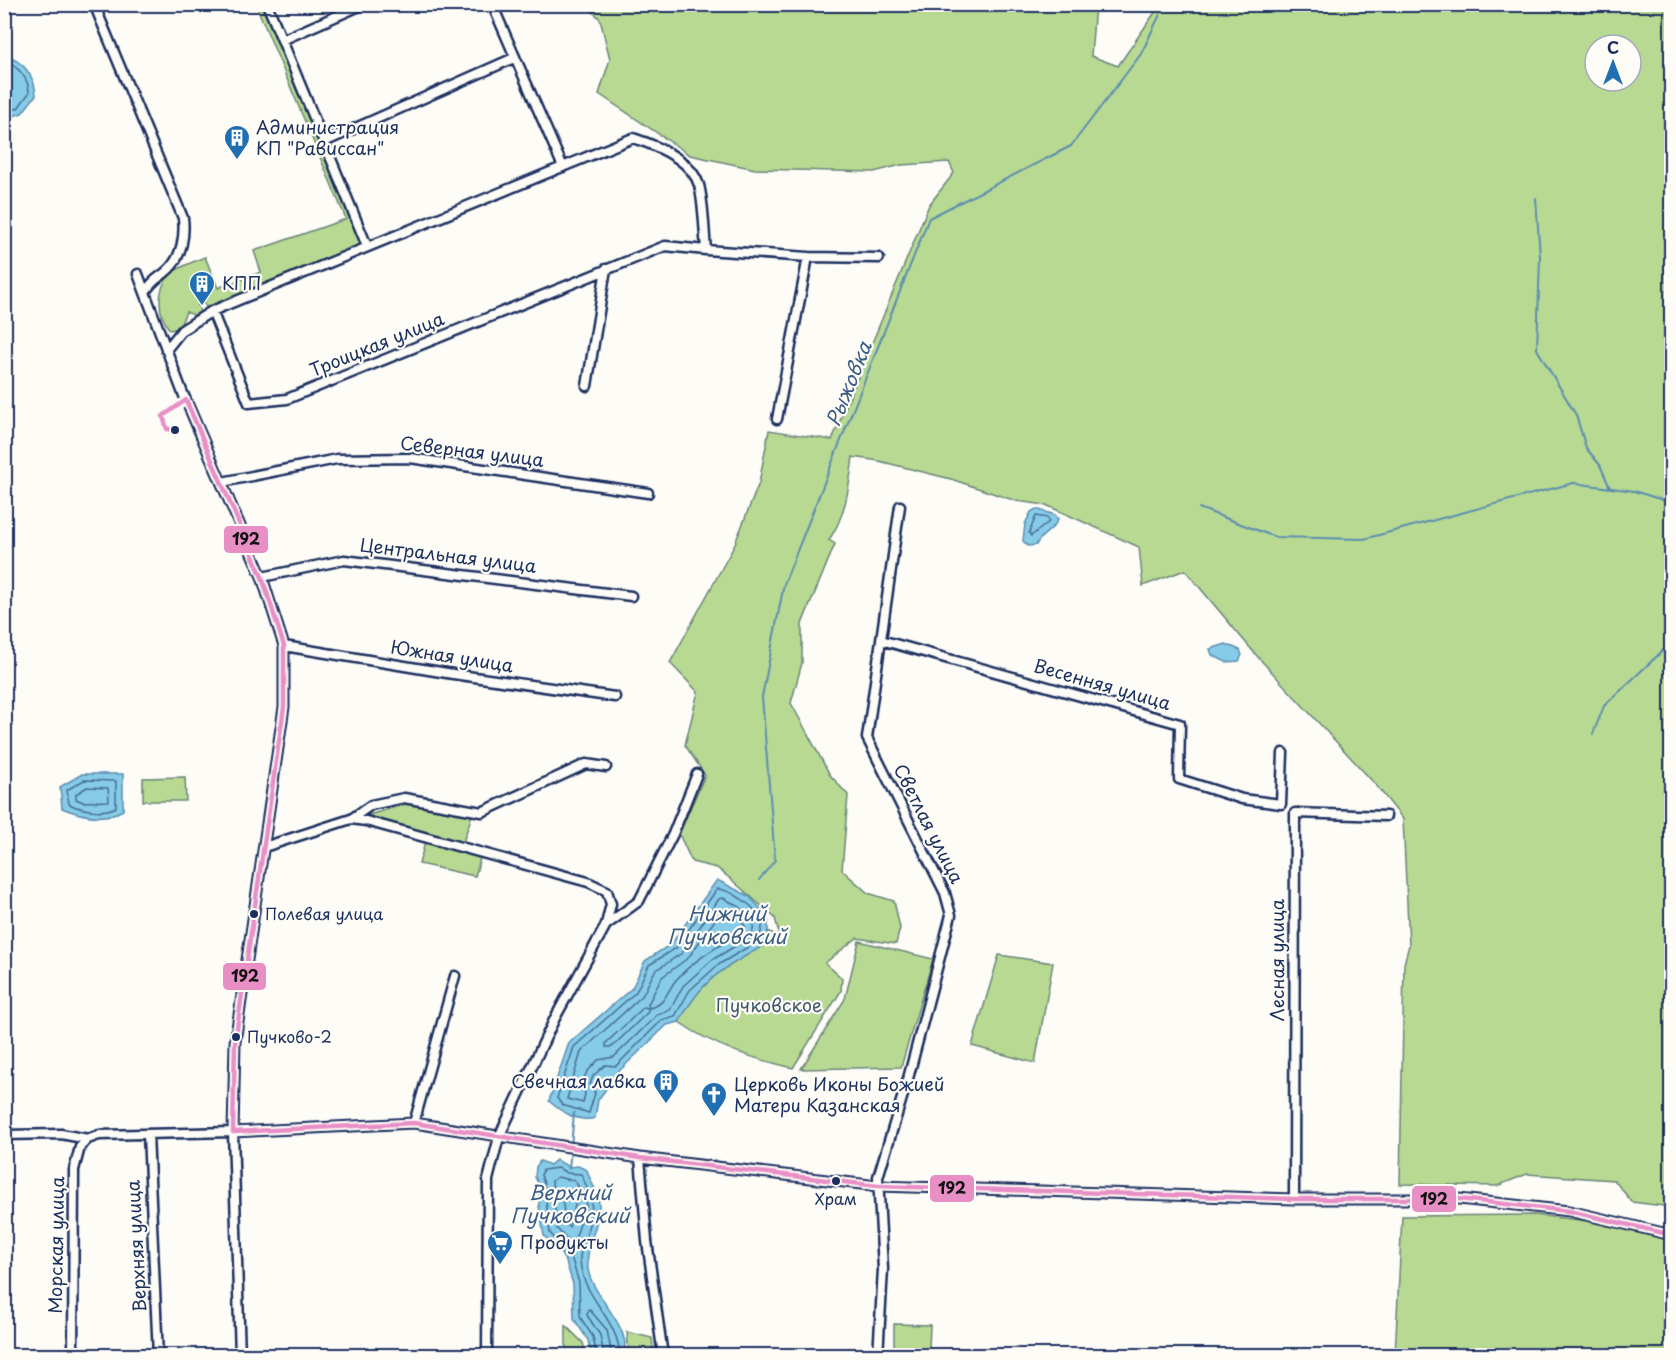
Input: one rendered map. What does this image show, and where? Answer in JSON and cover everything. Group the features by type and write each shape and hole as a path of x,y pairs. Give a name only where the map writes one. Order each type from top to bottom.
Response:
{"street":[{"path":"94,4 183,219 185,234 169,269 154,278 146,292"},
{"path":"267,4 367,246"},
{"path":"282,40 364,4"},
{"path":"492,4 563,167"},
{"path":"324,142 514,58"},
{"path":"166,350 182,330 212,311 633,138 660,147 686,166 698,183 706,250"},
{"name":"Троицкая улица","path":"212,311 249,403 287,399 665,246 808,257 879,258"},
{"path":"777,419 808,257"},
{"path":"588,386 606,269"},
{"path":"138,274 166,350 262,577 284,645 284,706 235,1042 233,1132 240,1356"},
{"name":"Северная улица","path":"222,482 337,459 410,458 648,493"},
{"name":"Светлая улица","path":"878,1356 883,1269 878,1186 886,1145 909,1075 951,915 945,893 867,738 900,506"},
{"name":"Центральная улица","path":"262,577 344,560 631,596"},
{"name":"Весенняя улица","path":"881,639 1180,724 1179,779 1242,799 1281,804 1283,753"},
{"name":"Южная улица","path":"284,645 453,674 615,697"},
{"path":"264,847 351,819 376,804 404,798 482,812 586,764 606,767"},
{"path":"606,925 639,901 673,834 698,774"},
{"name":"Лесная улица","path":"1294,1198 1294,813 1386,816"},
{"path":"351,819 404,830 588,882 607,891 611,904 606,925 555,1018 499,1137 488,1180 487,1356"},
{"path":"414,1123 454,976"},
{"path":"4,1135 61,1134 88,1139 99,1135 233,1132 414,1123 640,1158 878,1186 1294,1198 1459,1199 1569,1210 1671,1235"},
{"name":"Верхняя улица","path":"148,1134 158,1356"},
{"name":"Морская улица","path":"73,1356 74,1170 80,1147 88,1139"},
{"path":"640,1158 647,1241 663,1356"}],"green space":[{"path":"256,5 263,5 362,241 359,245 207,309 204,303 198,305 200,312 194,315 186,312 179,328 170,330 162,315 160,299 164,283 175,271 205,257 218,288 261,272 254,251 346,219"},
{"name":"Пучковское","path":"586,5 1095,5 1091,56 1118,66 1160,5 1671,5 1671,1207 1632,1202 1614,1180 1527,1174 1497,1186 1400,1184 1404,964 1409,945 1403,819 1375,784 1257,656 1185,570 1143,586 1139,547 1046,505 1016,501 951,479 879,461 853,457 843,511 829,540 835,544 802,624 802,663 791,703 830,775 848,795 842,870 868,893 894,901 900,928 896,944 857,938 825,963 842,978 841,991 793,1068 734,1051 679,1022 705,985 724,969 763,946 768,931 780,937 775,918 733,881 717,868 692,862 679,834 705,775 685,745 698,692 670,663 734,546 759,483 769,430 832,440 929,205 954,173 949,162 901,165 874,172 755,169 690,155 599,94 610,59 600,19"},
{"path":"185,777 186,801 143,801 143,778"},
{"path":"413,802 472,815 463,842 365,816"},
{"path":"426,839 481,855 475,876 419,864"},
{"path":"859,941 933,959 901,1067 801,1069 845,999"},
{"path":"999,955 1053,963 1035,1063 972,1046"},
{"path":"1534,1215 1607,1223 1671,1240 1671,1355 1395,1356 1402,1216"},
{"path":"894,1324 930,1325 929,1349 894,1349"},
{"path":"566,1326 583,1343 586,1355 566,1355"},
{"path":"627,1332 652,1338 654,1355 629,1355"}],"water":[{"path":"5,56 17,61 27,70 36,95 22,113 5,119"},
{"path":"1036,509 1055,515 1058,519 1036,545 1028,546 1023,541 1025,524 1031,512"},
{"path":"1226,644 1240,650 1242,655 1239,661 1226,662 1212,655 1210,649"},
{"path":"82,774 123,774 123,810 108,815 92,816 62,808 60,787"},
{"name":"Нижний Пучковский","path":"717,880 749,896 768,917 768,931 763,946 714,976 696,995 679,1022 667,1025 618,1072 598,1100 595,1118 577,1118 559,1109 549,1101 569,1043 632,988 645,961 671,944"},
{"name":"Верхний Пучковский","path":"556,1160 569,1167 578,1166 587,1170 598,1195 598,1214 589,1250 588,1268 595,1287 623,1334 625,1355 591,1355 588,1340 574,1319 573,1284 566,1262 556,1246 544,1236 539,1206 539,1185 535,1177 536,1167 540,1161 550,1165"}],"waterway":[{"name":"Рыжовка","path":"759,880 775,860 762,697 784,584 929,218 1071,146 1141,54 1165,4"},
{"path":"1536,198 1540,257 1537,349 1576,415 1586,448 1600,465 1610,488"},
{"path":"1199,508 1275,537 1364,539 1573,483 1634,491 1672,503"},
{"path":"1593,734 1604,706 1672,642"},
{"path":"569,1169 574,1113"}],"transit line":[{"name":"192","path":"175,430 167,429 163,416 186,400 262,577 284,646 284,707 235,1042 233,1132"},
{"name":"192","path":"233,1132 414,1123 640,1158 878,1186 1294,1199 1459,1199 1569,1211 1672,1235"}],"place":[{"name":"Администрация КП \"Рависсан\"","path":"237,161"},
{"name":"КПП","path":"202,307"},
{"name":"Полевая улица","path":"254,914"},
{"name":"Пучково-2","path":"236,1037"},
{"name":"Свечная лавка","path":"666,1105"},
{"name":"Церковь Иконы Божией Матери Казанская","path":"714,1118"},
{"name":"Храм","path":"836,1181"},
{"name":"Продукты","path":"500,1266"}]}
